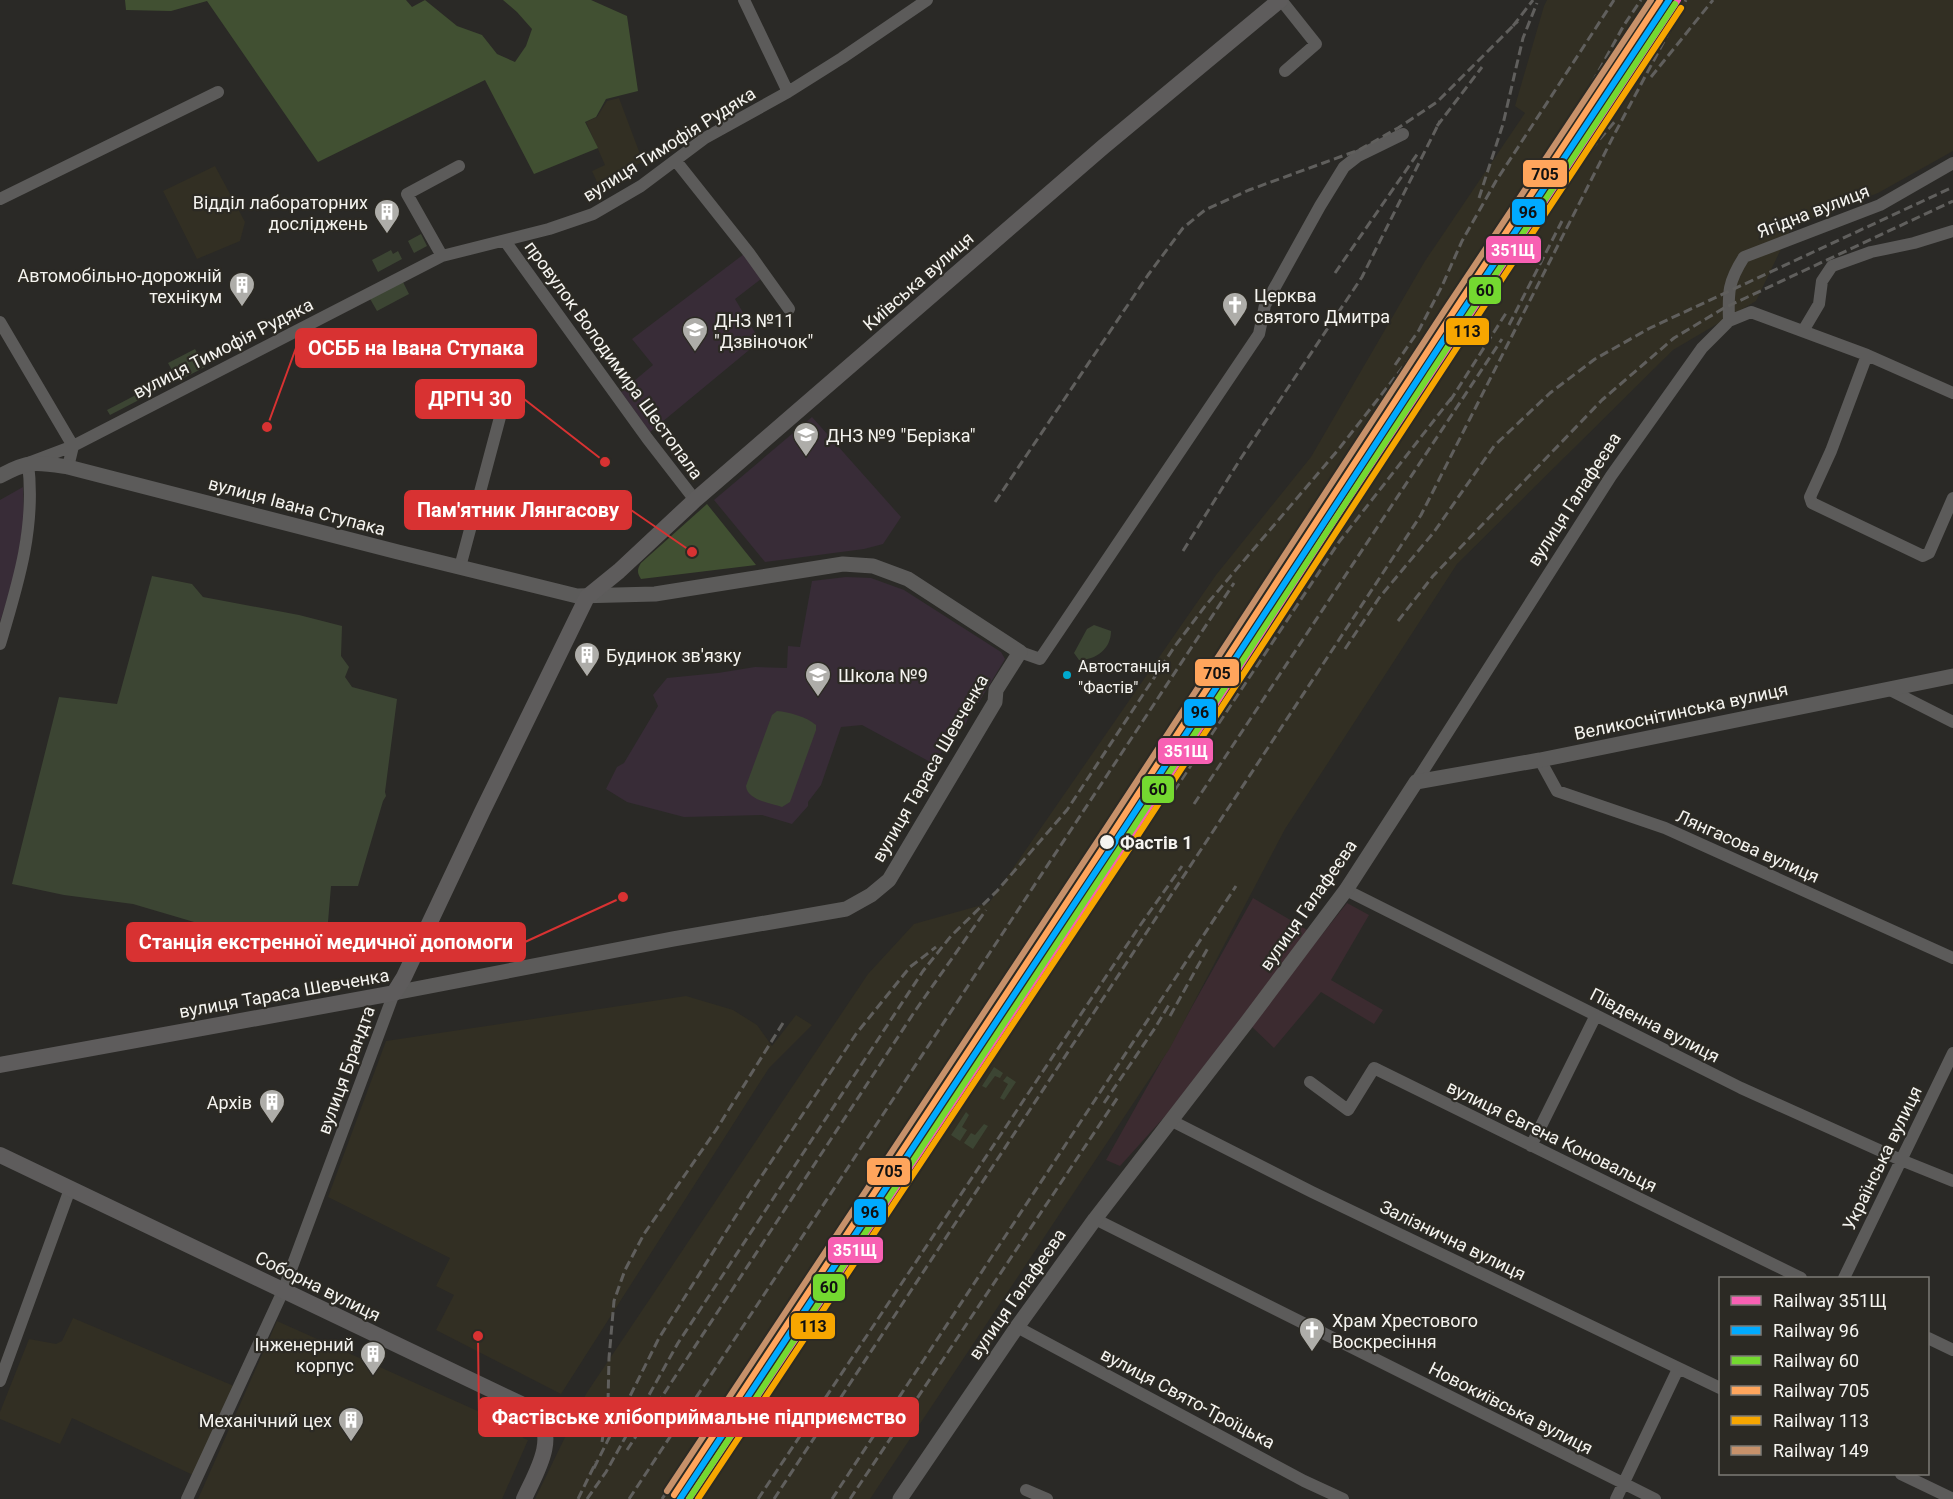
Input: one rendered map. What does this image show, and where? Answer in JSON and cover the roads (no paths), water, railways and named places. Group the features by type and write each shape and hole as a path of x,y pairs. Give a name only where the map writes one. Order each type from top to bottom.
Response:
{"main road":[{"name":"Київська вулиця","path":"587,597 619,571 695,500 1103,147 1281,0"},
{"name":"вулиця Брандта","path":"394,993 405,978 482,812 587,597"},
{"name":"вулиця Тараса Шевченка","path":"0,1065 394,993"},
{"name":"Соборна вулиця","path":"0,1155 521,1404 537,1416 543,1426 546,1444 524,1499"}],"street":[{"path":"744,0 788,92"},
{"name":"вулиця Тимофія Рудяка","path":"28,463 73,446 442,256 505,241 593,214 641,186 705,138 788,92 927,0"},
{"path":"1281,0 1316,44 1285,71"},
{"path":"0,199 218,92"},
{"path":"1020,652 1040,659 1259,334 1265,305 1344,167 1358,156 1403,134"},
{"path":"676,161 749,253 789,309"},
{"name":"Ягідна вулиця","path":"1729,321 1728,292 1733,274 1744,257 1880,205 1953,164"},
{"path":"442,256 407,194 459,166"},
{"path":"1803,331 1819,304 1822,281 1832,266 1871,252 1914,243 1953,231"},
{"name":"провулок Володимира Шестопала","path":"505,241 647,438 695,500"},
{"path":"1729,321 1751,312 1867,355 1953,393"},
{"name":"вулиця Галафеєва","path":"900,1499 1017,1327 1095,1219 1346,890 1611,476 1702,348 1729,321"},
{"path":"0,322 73,446 68,467"},
{"path":"1867,355 1831,451 1810,497 1812,503 1923,556 1929,553 1953,498"},
{"path":"460,567 503,406"},
{"name":"вулиця Івана Ступака","path":"0,476 28,463 38,462 68,467 577,596 655,594 843,564 873,566 908,579 1020,652"},
{"path":"0,644 18,581 30,522 28,463"},
{"name":"вулиця Тараса Шевченка","path":"394,993 662,941 846,909 872,895 889,880 994,702 996,690 1020,652"},
{"name":"Великоснітинська вулиця","path":"1416,782 1540,760 1953,676"},
{"path":"1888,689 1953,722"},
{"name":"Лянгасова вулиця","path":"1540,760 1557,791 1665,828 1953,958"},
{"name":"Південна вулиця","path":"1346,890 1741,1088 1901,1161 1953,1181"},
{"name":"вулиця Брандта","path":"187,1499 283,1291 394,993"},
{"path":"1531,1146 1596,1015"},
{"name":"Українська вулиця","path":"1844,1277 1953,1053"},
{"name":"вулиця Євгена Коновальця","path":"1310,1082 1348,1110 1374,1068 1799,1277"},
{"name":"Залізнична вулиця","path":"1172,1121 1334,1202 1719,1388"},
{"path":"0,1381 70,1189"},
{"name":"Новокиївська вулиця","path":"1095,1219 1655,1499"},
{"name":"вулиця Свято-Троїцька","path":"1017,1327 1304,1481 1343,1499"},
{"path":"1929,1338 1953,1350"},
{"path":"1616,1499 1678,1369"},
{"path":"1905,1475 1953,1499"},
{"path":"1026,1490 1047,1499"}],"railway":[{"path":"1513,26 1533,0"},
{"path":"1395,365 1419,330 1462,241 1496,181 1614,0"},
{"path":"587,1499 606,1472 678,1343 923,971 951,936 997,891 1067,810 1175,646 1206,605 1338,450 1483,265 1559,143 1624,25 1641,0"},
{"path":"774,1499 1421,515 1615,133 1686,0"},
{"path":"1651,77 1713,0"},
{"path":"1479,198 1503,124 1523,38 1537,3"},
{"path":"995,502 1148,275 1183,228 1205,210 1249,190 1359,150 1398,128 1437,102 1518,21"},
{"path":"1437,126 1482,67"},
{"path":"1538,211 1617,119"},
{"path":"1183,551 1241,458 1362,277 1440,121"},
{"path":"1335,273 1418,153"},
{"path":"1345,649 1379,598 1434,532 1494,446 1550,393 1595,359 1650,328 1953,187"},
{"path":"1398,621 1433,576 1602,400 1674,338 1724,308 1953,201"},
{"path":"1509,325 1562,221"},
{"path":"1450,401 1508,310"},
{"path":"662,1499 1320,502 1385,410 1456,321"},
{"path":"1194,804 1502,339"},
{"path":"1174,791 1339,542 1453,396"},
{"path":"629,1499 1234,583"},
{"path":"758,1499 1182,866"},
{"path":"832,1499 1236,886"},
{"path":"627,1450 915,1011 986,910"},
{"path":"1170,1016 1209,946"},
{"path":"594,1468 659,1338 749,1195 856,1034 910,967 936,947"},
{"path":"1104,1103 1170,1003"},
{"path":"602,1442 608,1403 614,1301 625,1270 644,1234 716,1130 783,1023"},
{"path":"850,1499 1118,1097"},
{"path":"578,1499 596,1462"}],"rail line":[{"name":"149","path":"667,1491 1651,0"},
{"name":"705","path":"674,1495 1660,0"},
{"name":"96","path":"680,1499 1669,0"},
{"name":"351Щ","path":"689,1499 1118,856 1334,521 1678,0"},
{"name":"60","path":"689,1499 1675,4"},
{"name":"113","path":"698,1499 1127,852 1681,8"}],"place":[{"name":"Відділ лабораторних досліджень","path":"387,235"},
{"name":"Автомобільно-дорожній технікум","path":"242,308"},
{"name":"Церква святого Дмитра","path":"1235,328"},
{"name":"ДНЗ №11 \"Дзвіночок\"","path":"695,353"},
{"name":"ОСББ на Івана Ступака","path":"267,427"},
{"name":"ДНЗ №9 \"Берізка\"","path":"806,458"},
{"name":"ДРПЧ 30","path":"605,462"},
{"name":"Пам'ятник Лянгасову","path":"692,552"},
{"name":"Автостанція \"Фастів\"","path":"1067,675"},
{"name":"Будинок зв'язку","path":"587,678"},
{"name":"Школа №9","path":"818,698"},
{"name":"Фастів 1","path":"1107,842"},
{"name":"Станція екстренної медичної допомоги","path":"623,897"},
{"name":"Архів","path":"272,1125"},
{"name":"Фастівське хлібоприймальне підприємство","path":"478,1336"},
{"name":"Храм Хрестового Воскресіння","path":"1312,1353"},
{"name":"Інженерний корпус","path":"373,1377"},
{"name":"Механічний цех","path":"351,1443"}]}
